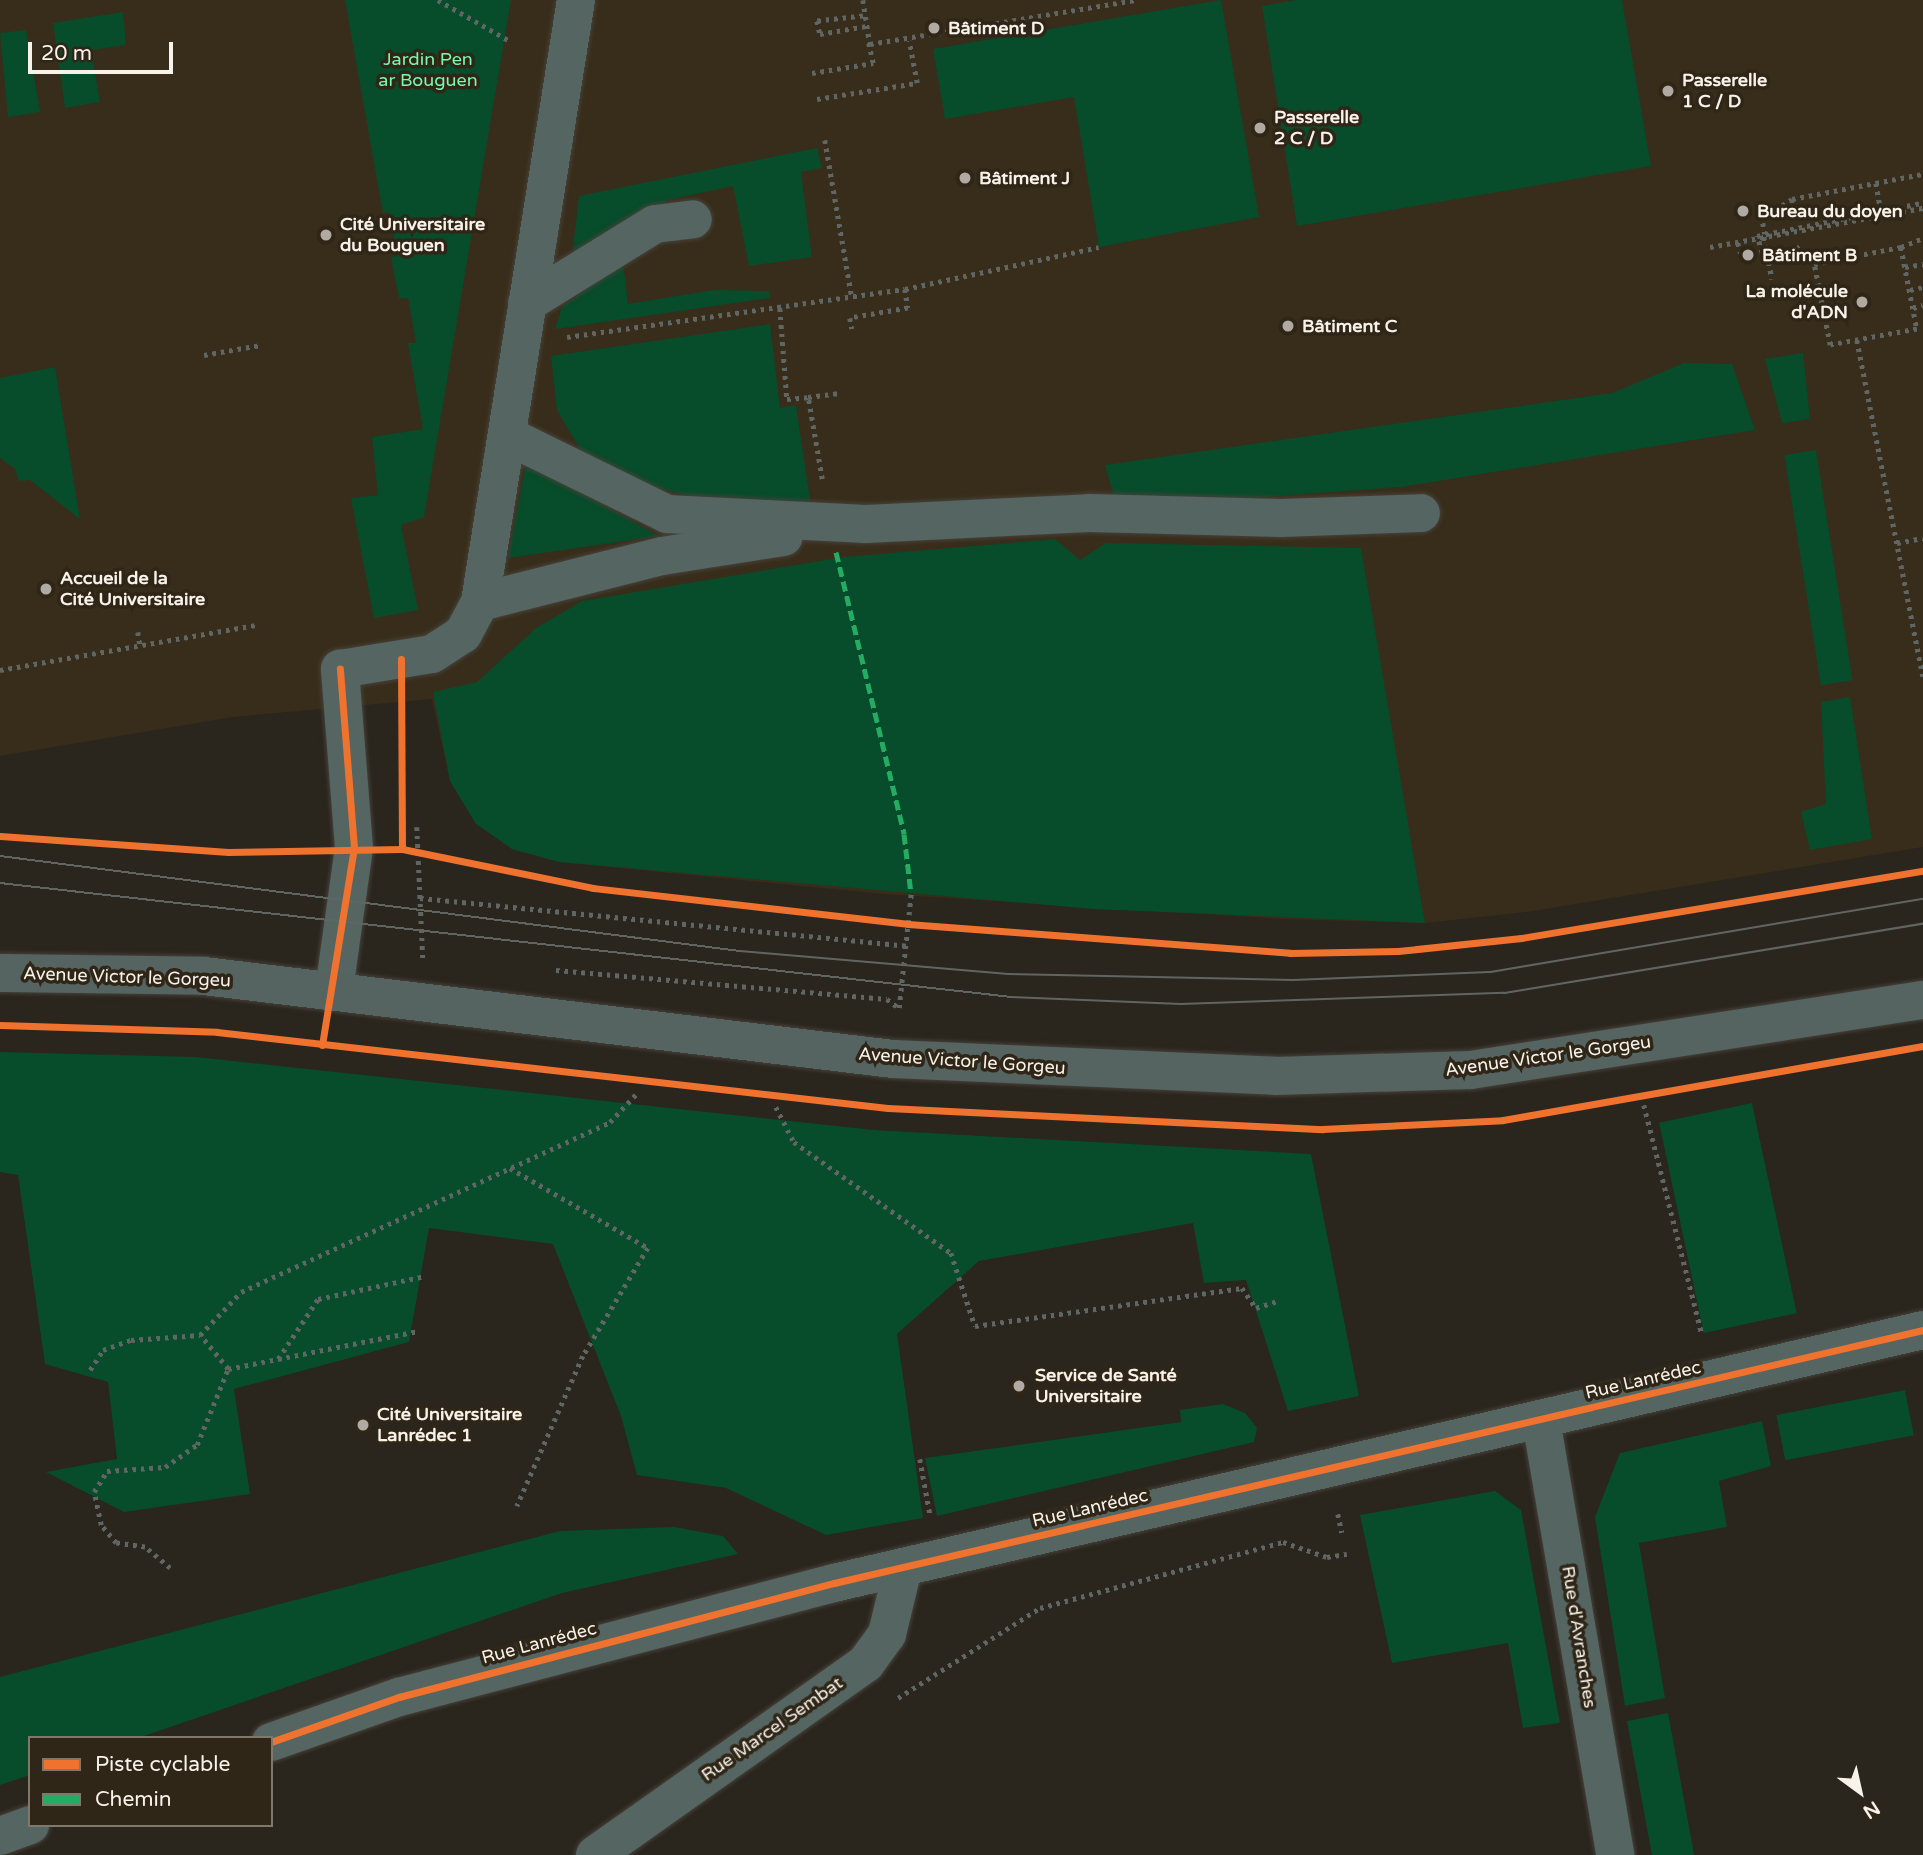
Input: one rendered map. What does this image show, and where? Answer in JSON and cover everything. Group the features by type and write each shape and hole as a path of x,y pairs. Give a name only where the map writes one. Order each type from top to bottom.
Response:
{"main road":[{"name":"Avenue Victor le Gorgeu","path":"0,974 204,976 893,1059 1276,1076 1470,1070 1923,1000"}],"street":[{"path":"334,990 354,848 340,669 432,654 463,634 480,602 576,0"},
{"path":"527,303 655,224 693,219"},
{"path":"508,436 667,514 866,524 1089,513 1281,518 1420,513"},
{"path":"480,602 662,556 866,524"},
{"name":"Rue Lanrédec","path":"273,1741 518,1664 903,1569 1923,1330"},
{"name":"Rue d'Avranches","path":"1541,1420 1615,1855"},
{"name":"Rue Marcel Sembat","path":"595,1855 866,1662 887,1634 903,1569"},
{"path":"0,1836 28,1826"}],"path":[{"path":"438,0 508,40"},
{"path":"812,73 873,63 861,0"},
{"path":"861,0 870,44 1135,0"},
{"path":"863,13 817,21 820,34 867,26"},
{"path":"817,99 916,83 909,41"},
{"path":"825,140 852,298"},
{"path":"1775,210 1777,201 1831,194 1840,188 1869,186 1876,181 1902,180 1912,174 1923,174"},
{"path":"1876,181 1882,216"},
{"path":"1792,199 1806,192"},
{"path":"1792,199 1798,232"},
{"path":"1762,253 1757,236 1798,232 1922,206"},
{"path":"1710,247 1922,206"},
{"path":"1763,223 1772,279"},
{"path":"1814,264 1901,247 1923,238"},
{"path":"1738,243 1741,254"},
{"path":"1796,246 1814,264 1830,345 1917,328"},
{"path":"560,338 852,298 1098,247"},
{"path":"1901,247 1917,328 1923,333"},
{"path":"1905,267 1923,264"},
{"path":"1910,290 1923,287"},
{"path":"852,329 850,318 908,308 905,289"},
{"path":"1913,308 1923,305"},
{"path":"780,308 787,399 840,393"},
{"path":"1857,340 1923,677"},
{"path":"204,355 261,345"},
{"path":"808,397 818,457"},
{"path":"1897,543 1923,538"},
{"path":"0,670 256,625"},
{"path":"138,632 140,645"},
{"path":"417,827 423,957"},
{"path":"354,848 432,856"},
{"path":"900,998 911,894"},
{"path":"420,898 907,946"},
{"path":"895,922 922,925"},
{"path":"422,967 436,967"},
{"path":"544,970 887,999 899,1008"},
{"path":"630,1080 644,1082"},
{"path":"90,1370 103,1350 131,1340 200,1335 241,1292 610,1122 639,1091"},
{"path":"1636,1096 1649,1094"},
{"path":"766,1095 780,1096"},
{"path":"1644,1105 1704,1342"},
{"path":"776,1107 794,1142 951,1252 975,1326 1242,1288 1256,1308 1278,1301"},
{"path":"510,1168 648,1248 583,1356 517,1506"},
{"path":"277,1359 318,1299 425,1276"},
{"path":"228,1369 418,1331"},
{"path":"200,1335 228,1369"},
{"path":"170,1568 145,1547 116,1544 100,1525 94,1492 107,1471 166,1467 197,1445 228,1369"},
{"path":"920,1459 932,1525"},
{"path":"1338,1514 1342,1533"},
{"path":"885,1707 1040,1608 1283,1542 1327,1557 1346,1554"}],"shaded area":[{"path":"0,0 1923,0 1923,847 1527,912 1425,923 1283,919 884,894 559,862 512,849 476,824 450,781 432,699 233,717 0,756"}],"green space":[{"name":"Jardin Pen ar Bouguen","path":"345,0 511,0 424,517 401,525 418,610 374,618 351,498 378,495 372,437 423,429 408,343 416,343 413,325 408,298 399,299 391,257 398,256 389,212 383,213"},
{"path":"1221,0 1259,217 1099,247 1074,97 945,119 933,49"},
{"path":"1296,0 1622,0 1651,166 1297,226 1262,6"},
{"path":"123,12 126,45 91,50 100,102 65,108 53,23"},
{"path":"26,30 40,112 8,117 0,33"},
{"path":"817,148 822,168 801,172 812,257 749,266 733,186 668,200 572,256 579,196"},
{"path":"623,263 628,304 714,290 769,291 770,298 555,329 562,307"},
{"path":"770,324 780,408 796,405 811,507 729,506 650,486 583,454 557,410 551,356"},
{"path":"1803,353 1810,419 1782,423 1765,359"},
{"path":"1684,363 1732,364 1755,430 1401,487 1141,506 1115,500 1105,465 1612,393"},
{"path":"55,367 80,519 30,480 19,481 15,469 0,458 0,378"},
{"path":"1816,450 1852,680 1821,685 1784,455"},
{"path":"526,463 659,536 508,558"},
{"path":"1055,539 1080,560 1106,543 1361,548 1425,923 1093,909 559,862 512,849 476,824 450,781 433,692 477,682 536,628 582,601 844,557"},
{"path":"1850,697 1872,839 1810,850 1801,812 1826,804 1821,702"},
{"path":"0,1052 196,1057 874,1130 1311,1154 1359,1396 1288,1411 1246,1280 1204,1283 1193,1223 979,1261 897,1334 923,1518 826,1535 726,1488 637,1475 621,1416 553,1244 429,1228 409,1342 234,1389 250,1494 124,1512 46,1472 117,1459 108,1382 45,1364 18,1175 0,1172"},
{"path":"1752,1103 1797,1313 1704,1333 1659,1123"},
{"path":"1905,1390 1914,1435 1785,1460 1776,1415"},
{"path":"1223,1404 1245,1413 1257,1428 1254,1442 937,1516 925,1458 1181,1422 1180,1410"},
{"path":"1762,1421 1771,1466 1719,1481 1727,1527 1639,1543 1665,1698 1625,1706 1595,1517 1620,1453"},
{"path":"1495,1491 1521,1510 1560,1723 1523,1728 1508,1643 1392,1663 1360,1515"},
{"path":"674,1527 723,1536 738,1554 562,1593 144,1736 28,1736 28,1776 0,1785 0,1677 560,1531"},
{"path":"1668,1713 1694,1855 1652,1855 1627,1721"}],"tram line":[{"path":"0,856 740,951 1008,974 1293,980 1490,972 1923,899"},
{"path":"0,883 1011,997 1181,1004 1504,993 1923,924"}],"marked path":[{"path":"836,552 904,834 911,894"}],"cycle path":[{"path":"401,659 402,849"},
{"path":"322,1045 354,848 340,669"},
{"path":"0,836 228,852 402,849 593,888 908,924 1290,953 1398,951 1521,938 1923,871"},
{"path":"0,1025 217,1032 888,1108 1322,1129 1503,1120 1923,1046"},
{"path":"273,1741 399,1697 834,1583 1923,1330"}],"place":[{"name":"Bâtiment D","path":"934,28"},
{"name":"Passerelle 1 C / D","path":"1668,91"},
{"name":"Passerelle 2 C / D","path":"1260,128"},
{"name":"Bâtiment J","path":"965,178"},
{"name":"Bureau du doyen","path":"1743,211"},
{"name":"Cité Universitaire du Bouguen","path":"326,235"},
{"name":"Bâtiment B","path":"1748,255"},
{"name":"La molécule d'ADN","path":"1862,302"},
{"name":"Bâtiment C","path":"1288,326"},
{"name":"Accueil de la Cité Universitaire","path":"46,589"},
{"name":"Service de Santé Universitaire","path":"1019,1386"},
{"name":"Cité Universitaire Lanrédec 1","path":"363,1425"}]}
